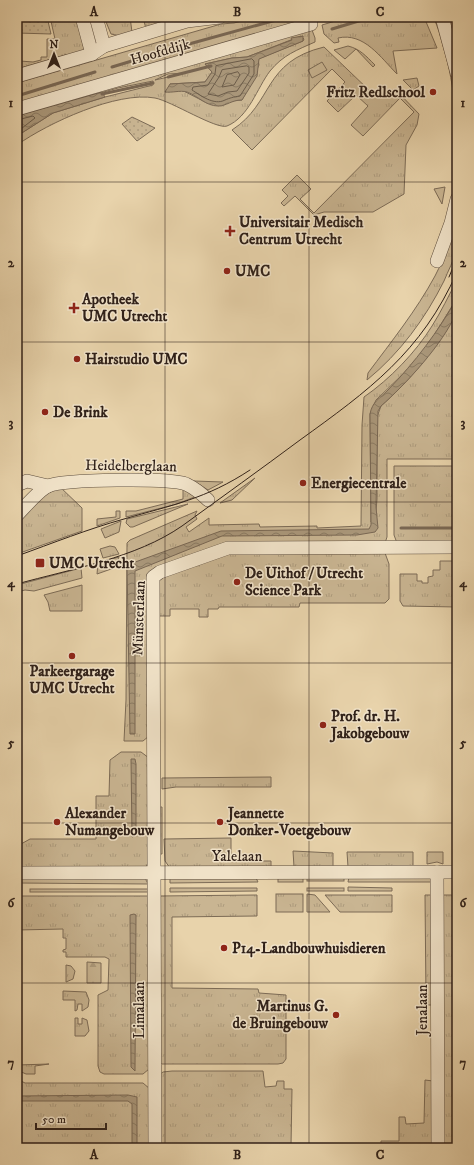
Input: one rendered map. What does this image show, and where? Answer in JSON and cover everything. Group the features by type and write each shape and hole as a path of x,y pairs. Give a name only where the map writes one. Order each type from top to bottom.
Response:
{"street":[{"path":"82,17 92,54"},
{"path":"96,17 104,46"},
{"path":"17,76 92,54 104,46 187,21 220,17"},
{"path":"437,17 443,23 457,73"},
{"name":"Hoofddijk","path":"17,109 312,24"},
{"path":"437,261 451,223 457,199"},
{"name":"Heidelberglaan","path":"17,485 27,481 48,486 72,481 143,481 184,483 195,489 208,500"},
{"path":"17,515 48,486"},
{"name":"Münsterlaan","path":"154,872 153,578 155,574 228,548 457,547"},
{"name":"Limalaan","path":"154,872 155,1148"},
{"name":"Jenalaan","path":"437,872 438,1148"},
{"name":"Yalelaan","path":"17,873 457,872"}],"green space":[{"path":"17,17 47,17 51,34 17,33"},
{"path":"50,17 77,17 84,49 81,53 65,55 17,69 20,61 33,62 41,60 41,57 47,57 47,39 55,39"},
{"path":"104,17 130,17 132,32 120,36 111,34"},
{"path":"143,17 161,17 163,24 146,29"},
{"path":"256,17 324,17 17,106 17,83 221,24 234,23"},
{"path":"349,17 424,17 437,48 393,51 397,74 378,54 364,43 347,37 338,38 339,42 334,43 324,34 322,25"},
{"path":"433,17 446,47 453,79 456,112 457,156 457,168 454,174 456,125 451,78 439,31"},
{"path":"309,29 312,30 315,38 315,42 291,54 275,65 265,78 247,109 235,122 227,126 214,124 204,120 162,100 139,97 122,99 83,111 46,127 17,145 17,136 53,113 105,97 153,85 153,81 118,88 17,116 17,112","holes":["301,36 304,39 303,41 258,59 259,65 242,100 207,103 170,84 205,82 212,72 205,64 232,58 247,57","186,73 155,80 168,74"]},
{"path":"348,46 356,49 345,59 334,50"},
{"path":"324,47 372,93 378,95 395,89 419,114 417,125 406,145 404,194 373,212 324,212 314,215 295,196 284,206 281,203 288,196 282,190 297,175 311,189 300,199 314,213 414,112 400,98 363,136 351,125 368,106 356,95 338,112 327,101 345,82 332,69 252,150 232,130 255,108 270,84 289,62 304,54"},
{"path":"356,49 366,56 375,65 373,67"},
{"path":"322,62 327,70 312,78 308,70"},
{"path":"417,78 419,86 413,90 403,80"},
{"path":"132,117 155,128 137,141 122,124"},
{"path":"445,187 442,204 434,189"},
{"path":"457,215 457,249 437,295 411,335 379,370 367,380 368,373 412,314 439,269"},
{"path":"457,280 457,298 426,348 404,373 376,400 370,414 371,522 376,511 377,417 381,406 403,385 423,362 441,338 457,312 457,459 387,459 387,537 385,543 226,543 152,570 149,736 143,741 124,741 126,700 127,543 130,540 197,511 195,515 197,519 186,527 189,532 209,518 209,525 259,524 260,527 317,526 317,528 361,526 362,425 364,397 393,373 426,336"},
{"path":"394,466 457,466 457,543 397,543 394,535"},
{"path":"255,478 232,500 220,503"},
{"path":"194,481 223,482 208,490"},
{"path":"59,486 82,508 82,531 17,554 17,527 21,523 17,519 42,494"},
{"path":"183,489 197,496 177,504 126,517 126,511 136,511 183,499"},
{"path":"188,504 133,527 130,527 126,523 127,519"},
{"path":"116,511 120,511 120,518 97,526 97,519 116,517"},
{"path":"121,521 119,532 105,538 101,529"},
{"path":"110,546 115,547 119,554 103,558 100,549"},
{"path":"223,553 385,553 389,564 389,599 385,603 300,603 299,607 219,607 218,609 208,609 208,617 199,617 199,609 170,609 170,616 157,616 158,581 161,578"},
{"path":"119,557 114,568 97,574 98,563"},
{"path":"440,561 457,561 457,607 403,606 400,601 400,574 417,574 417,581 428,583 428,577 433,576 433,570 440,570"},
{"path":"81,568 82,578 34,591 25,590 17,592 17,585"},
{"path":"82,585 82,611 50,611 48,602 44,595"},
{"path":"121,752 141,752 149,758 149,861 146,867 17,868 17,844 21,844 30,839 96,839 96,796 109,796 110,760"},
{"path":"271,777 271,787 176,787 162,789 162,778"},
{"path":"160,807 162,807 162,854 158,854"},
{"path":"231,838 231,861 271,861 271,868 170,868 165,861 164,839"},
{"path":"454,843 457,843 457,867 454,867"},
{"path":"293,851 333,853 333,867 294,867"},
{"path":"347,852 413,852 413,867 348,867"},
{"path":"427,852 443,852 443,864 437,862 427,864"},
{"path":"278,877 303,877 303,882 278,882"},
{"path":"307,877 344,877 344,881 307,881"},
{"path":"349,877 430,878 432,882 348,882"},
{"path":"17,878 145,878 148,884 17,883"},
{"path":"170,878 256,878 258,882 170,883"},
{"path":"348,887 392,888 392,891 348,891"},
{"path":"170,888 257,888 257,891 170,892"},
{"path":"307,888 344,888 344,891 307,891"},
{"path":"30,889 150,889 150,892 30,892"},
{"path":"276,894 303,894 303,912 276,912"},
{"path":"307,894 315,895 330,912 307,912"},
{"path":"257,895 257,916 172,917 172,988 258,989 259,993 286,995 286,1059 283,1063 278,1064 162,1064 159,1061 158,896"},
{"path":"325,895 392,895 392,912 340,912"},
{"path":"425,895 432,895 432,1005 424,1005 424,999 426,999"},
{"path":"441,895 457,895 457,1148 442,1148"},
{"path":"17,896 149,896 149,1069 143,1074 104,1074 100,1072 98,1066 98,995 108,990 109,959 105,957 66,957 66,952 63,952 63,950 66,949 66,938 63,938 63,929 17,930"},
{"path":"87,962 101,963 101,983 87,983"},
{"path":"66,965 71,966 75,971 73,979 66,982"},
{"path":"63,991 86,992 89,1000 88,1007 82,1011 82,1004 78,1004 77,1010 75,1011 75,1000 63,1000"},
{"path":"75,1018 78,1018 78,1024 82,1024 82,1018 87,1020 89,1031 85,1036 75,1036"},
{"path":"49,1064 35,1066 35,1074 26,1074 17,1070 17,1065"},
{"path":"263,1071 265,1087 276,1086 277,1081 284,1081 284,1089 292,1089 291,1146 160,1147 159,1075 163,1072"},
{"path":"17,1079 25,1083 143,1083 150,1089 150,1148 17,1148"},
{"path":"425,1080 433,1081 433,1148 381,1148 381,1141 399,1141 399,1117 405,1117 406,1124 424,1123"},
{"path":"165,1146 291,1146 291,1148 160,1148"}],"water":[{"path":"303,36 303,41 259,59 257,76 242,100 221,106 214,106 187,92 165,92 170,84 205,82 212,72 205,64 232,58 247,57 292,40 291,38"},
{"path":"102,92 105,97 53,113 17,136 17,116"},
{"path":"457,298 457,311 443,337 423,363 381,406 378,411 376,507 378,528 375,532 357,535 222,536 135,571 135,734 130,734 127,565 221,531 369,529 371,525 371,410 377,400 417,358 442,323"},
{"path":"131,759 135,759 136,764 136,833 135,836 132,837"},
{"path":"130,915 136,915 135,1071 131,1067"},
{"path":"128,1095 137,1097 137,1148 132,1148 132,1104 128,1101 17,1101 17,1096"}],"waterway":[{"path":"189,44 287,17"},
{"path":"332,29 372,17"},
{"path":"112,67 165,51"},
{"path":"168,77 211,66"},
{"path":"17,96 95,72"},
{"path":"102,94 153,83"},
{"path":"401,528 457,528"}],"tram line":[{"path":"451,17 457,33"},
{"path":"449,277 457,258"},
{"path":"17,584 124,554 164,537 182,526 348,404 391,368 427,325 443,300 457,272"},
{"path":"17,556 97,527 203,495 234,480 250,470"}],"place":[{"name":"Fritz Redlschool","path":"433,92"},
{"name":"Universitair Medisch Centrum Utrecht","path":"230,231"},
{"name":"UMC","path":"227,271"},
{"name":"Apotheek UMC Utrecht","path":"74,308"},
{"name":"Hairstudio UMC","path":"77,359"},
{"name":"De Brink","path":"45,412"},
{"name":"Energiecentrale","path":"303,483"},
{"name":"UMC Utrecht","path":"40,563"},
{"name":"De Uithof / Utrecht Science Park","path":"237,582"},
{"name":"Parkeergarage UMC Utrecht","path":"72,656"},
{"name":"Prof. dr. H. Jakobgebouw","path":"323,725"},
{"name":"Alexander Numangebouw","path":"57,822"},
{"name":"Jeannette Donker-Voetgebouw","path":"220,822"},
{"name":"P14-Landbouwhuisdieren","path":"224,948"},
{"name":"Martinus G. de Bruingebouw","path":"336,1015"}]}
